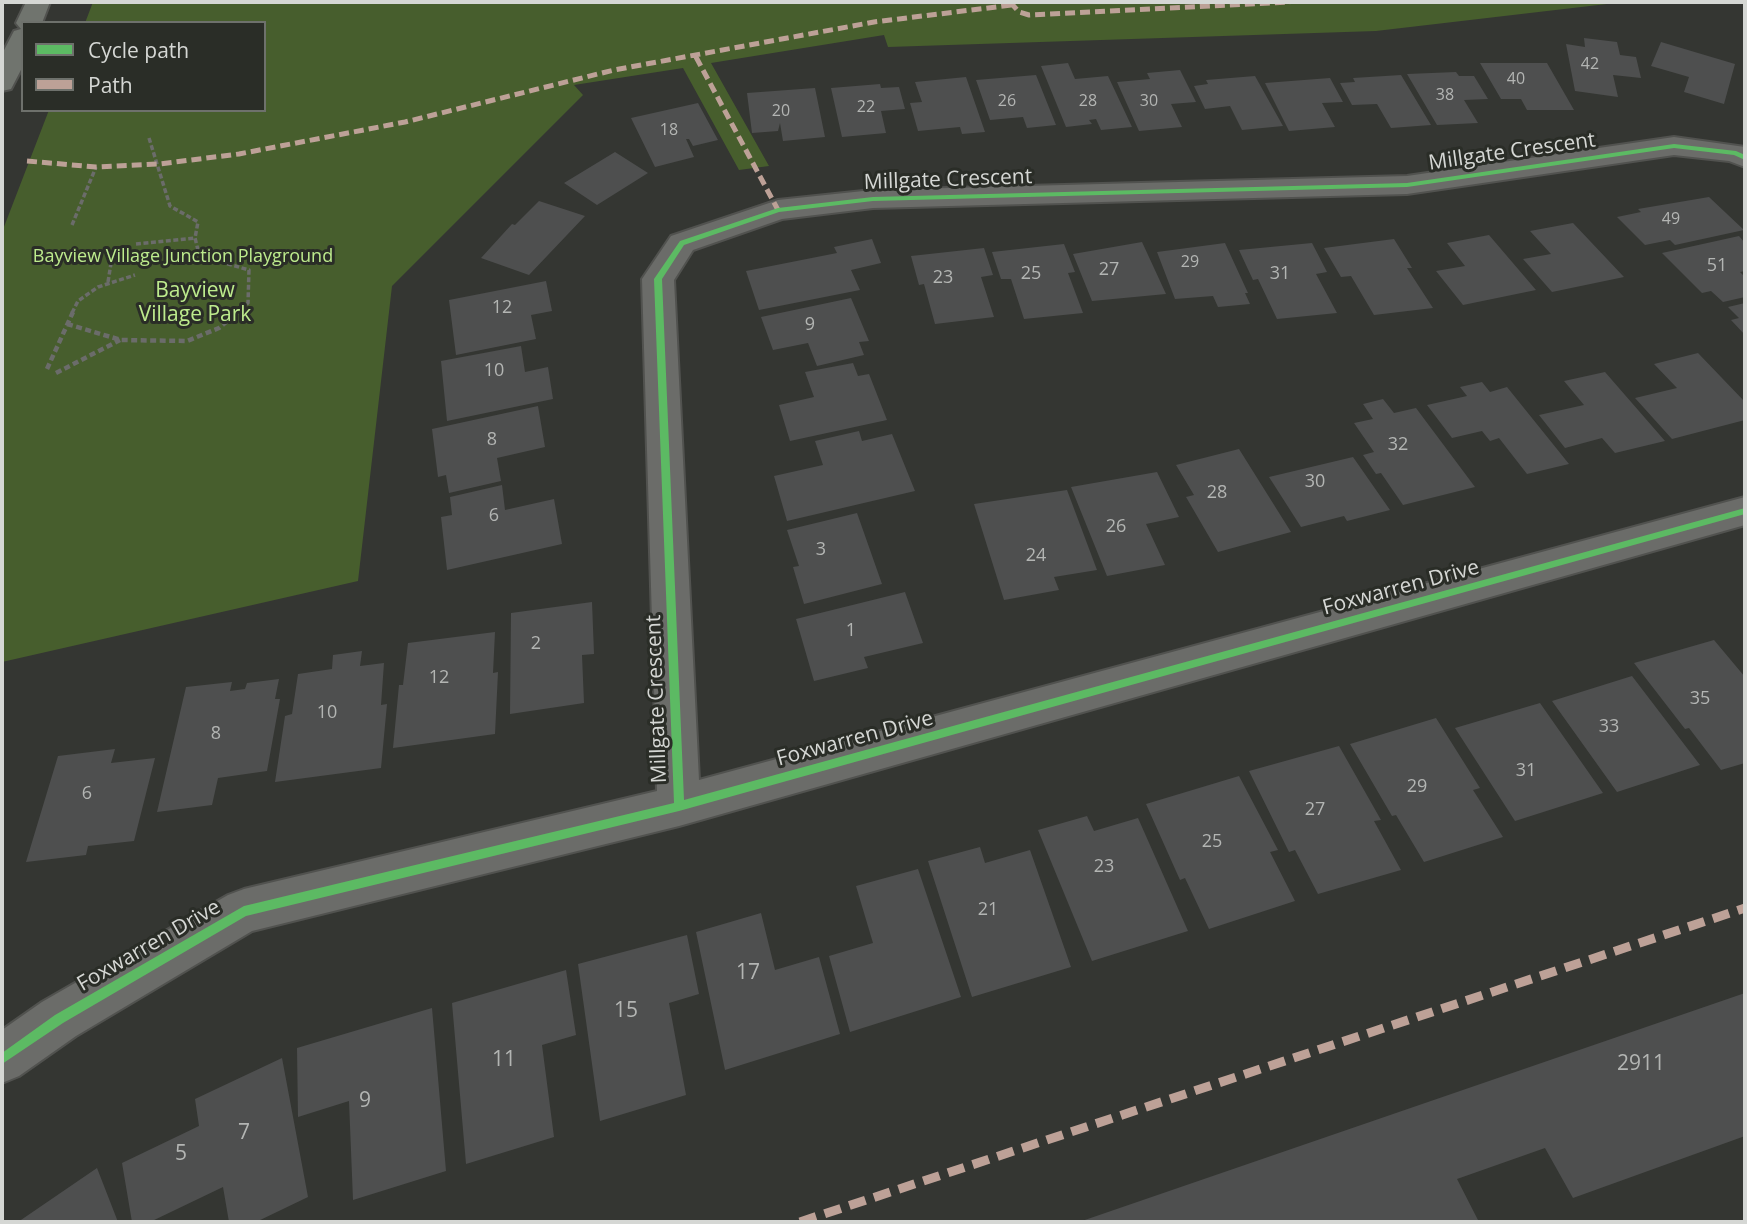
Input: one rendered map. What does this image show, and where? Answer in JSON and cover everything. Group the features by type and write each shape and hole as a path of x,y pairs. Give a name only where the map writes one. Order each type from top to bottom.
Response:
{"main road":[{"path":"30,21 38,2"},
{"path":"2,83 21,40"}],"street":[{"name":"Millgate Crescent","path":"679,806 658,279 682,243 778,210 873,199 1407,185 1674,146 1736,153 1745,158"},
{"name":"Foxwarren Drive","path":"2,1059 59,1019 244,911 679,806 1745,511"}],"path":[{"path":"67,324 121,340 194,339 225,324 247,305 249,270 207,258 198,250 195,238 198,222 169,204 149,138"},
{"path":"72,225 96,167"},
{"path":"136,244 195,238"},
{"path":"108,282 112,257"},
{"path":"47,369 78,301 108,282 135,275"},
{"path":"56,373 121,340"}],"green space":[{"name":"Bayview Village Park","path":"93,2 1624,2 1376,31 888,47 884,35 711,63 769,166 739,170 683,68 574,85 583,95 392,286 358,581 2,662 2,232 48,112 266,112 266,21 86,21"}],"building":[{"path":"1584,38 1617,42 1620,55 1636,57 1641,78 1613,75 1618,97 1575,91 1566,44 1585,47"},
{"path":"1661,42 1735,64 1724,104 1684,92 1689,77 1651,66"},
{"path":"1068,63 1075,79 1108,76 1132,127 1101,130 1096,119 1089,120 1092,124 1066,127 1041,66"},
{"path":"1480,63 1547,63 1574,110 1527,110 1521,99 1501,99"},
{"path":"1180,70 1196,102 1171,104 1182,127 1139,131 1117,82 1150,79 1147,73"},
{"path":"1456,72 1459,76 1474,76 1488,99 1464,100 1478,123 1437,125 1407,74"},
{"path":"1036,75 1056,125 1027,128 1023,117 990,120 976,80"},
{"path":"1401,75 1431,125 1391,128 1377,104 1352,105 1340,83 1355,82 1353,78"},
{"path":"1255,76 1283,126 1242,130 1230,106 1205,109 1194,86 1208,84 1206,80"},
{"path":"966,77 985,132 962,134 960,127 918,131 910,103 922,102 915,82"},
{"path":"1330,78 1343,102 1322,103 1335,127 1289,131 1265,83"},
{"path":"880,84 881,88 899,87 905,109 881,111 886,133 842,137 831,88"},
{"path":"815,88 825,137 783,141 780,123 778,131 752,133 747,93"},
{"path":"698,103 718,140 693,146 689,139 686,139 694,157 655,167 631,118"},
{"path":"615,152 648,173 597,205 564,183"},
{"path":"1709,197 1744,230 1675,245 1670,240 1645,245 1617,217 1641,212 1638,209"},
{"path":"539,201 585,216 529,275 481,258 512,224 515,225"},
{"path":"1573,223 1624,277 1552,292 1523,259 1551,254 1530,231"},
{"path":"1489,235 1536,290 1463,305 1436,271 1465,266 1447,243"},
{"path":"1739,236 1745,243 1745,271 1740,272 1745,277 1745,297 1723,302 1711,291 1702,293 1662,253"},
{"path":"872,239 881,263 851,270 860,290 759,310 746,271 837,253 834,247"},
{"path":"1394,239 1412,268 1407,268 1433,308 1374,315 1351,276 1341,277 1324,248"},
{"path":"1142,242 1166,294 1092,301 1073,254"},
{"path":"1225,243 1248,293 1245,293 1250,304 1218,307 1213,296 1175,299 1157,252"},
{"path":"1312,243 1327,272 1316,274 1337,313 1277,319 1258,279 1253,280 1239,250"},
{"path":"1064,244 1075,272 1068,273 1083,313 1024,319 1011,279 1001,279 992,252"},
{"path":"984,248 993,275 981,277 994,317 935,324 924,284 919,285 911,256"},
{"path":"546,281 552,311 531,315 536,339 456,355 449,300"},
{"path":"851,298 869,341 859,342 864,355 817,366 808,343 773,350 761,317"},
{"path":"1745,303 1745,335 1731,320 1739,318 1728,307"},
{"path":"521,346 525,372 548,367 553,399 447,421 441,361"},
{"path":"1698,353 1745,402 1745,420 1672,439 1635,398 1677,388 1654,364"},
{"path":"853,363 858,376 869,374 887,420 790,441 779,405 814,397 805,372"},
{"path":"1605,372 1665,441 1615,453 1602,438 1565,448 1539,415 1584,405 1564,381"},
{"path":"1482,382 1490,392 1507,387 1569,464 1527,474 1499,438 1490,441 1482,431 1452,438 1427,405 1467,396 1460,387"},
{"path":"1383,399 1394,413 1416,408 1475,487 1403,505 1381,473 1376,474 1363,455 1374,452 1354,423 1373,419 1363,404"},
{"path":"538,406 545,447 497,458 501,481 449,493 446,475 438,477 432,429"},
{"path":"859,431 862,441 892,434 915,491 787,521 774,476 823,465 815,441"},
{"path":"1239,449 1291,532 1218,552 1186,497 1194,495 1176,465"},
{"path":"1353,457 1390,510 1347,521 1344,516 1301,527 1269,477"},
{"path":"1157,472 1179,517 1146,524 1165,565 1107,576 1071,487"},
{"path":"502,485 505,510 554,499 562,544 447,570 441,517 452,515 450,497"},
{"path":"1067,490 1097,570 1054,577 1059,590 1004,600 974,504"},
{"path":"857,513 882,584 804,604 793,567 799,566 787,530"},
{"path":"905,592 923,643 864,657 868,668 814,681 796,619"},
{"path":"592,602 594,654 582,655 584,703 510,714 511,613"},
{"path":"495,632 493,673 498,672 495,734 393,748 399,685 403,685 408,643"},
{"path":"1714,640 1745,677 1745,763 1721,770 1634,663"},
{"path":"362,651 360,666 384,663 381,705 387,704 381,768 275,782 285,716 292,714 298,674 332,669 333,655"},
{"path":"1632,676 1700,765 1617,792 1552,701"},
{"path":"279,679 275,699 280,699 267,771 218,778 212,805 157,812 186,687 232,682 230,691 245,689 247,683"},
{"path":"1540,703 1603,793 1515,821 1455,728"},
{"path":"1436,718 1480,788 1473,790 1503,837 1424,862 1396,815 1392,816 1350,744"},
{"path":"1339,746 1381,820 1374,821 1401,870 1318,894 1295,850 1289,852 1249,771"},
{"path":"115,749 111,763 155,758 134,841 88,846 86,855 26,862 58,756"},
{"path":"1239,776 1278,850 1270,852 1295,901 1209,929 1185,878 1180,880 1146,804"},
{"path":"1087,816 1094,831 1138,818 1188,931 1092,961 1038,830"},
{"path":"980,847 985,863 1030,850 1071,967 972,997 928,861"},
{"path":"918,869 961,997 850,1032 829,956 873,943 856,886"},
{"path":"761,913 775,970 819,957 840,1034 725,1070 696,932"},
{"path":"687,935 699,994 669,1003 686,1095 600,1121 578,964"},
{"path":"566,970 576,1035 542,1045 554,1137 466,1164 452,1003"},
{"path":"1745,993 1745,1136 1573,1198 1545,1148 1457,1179 1479,1222 1079,1222"},
{"path":"432,1008 446,1171 353,1200 349,1101 298,1117 297,1048"},
{"path":"282,1058 308,1197 256,1222 229,1222 223,1187 150,1222 132,1222 122,1163 199,1126 195,1099"},
{"path":"97,1168 118,1222 18,1222"}],"marked path":[{"path":"1010,2 1019,12 1029,15 1290,2"},
{"path":"27,161 96,167 159,164 239,154 405,122 614,70 874,22 1012,5"},
{"path":"696,57 778,210"},
{"path":"800,1222 1745,908"}],"cycle path":[{"path":"679,806 658,279 682,243 778,210 873,199 1407,185 1674,146 1736,153 1745,158"},
{"path":"2,1059 59,1019 244,911 679,806 1745,511"}],"park label":[{"name":"Bayview Village Junction Playground","path":"183,257"}]}
